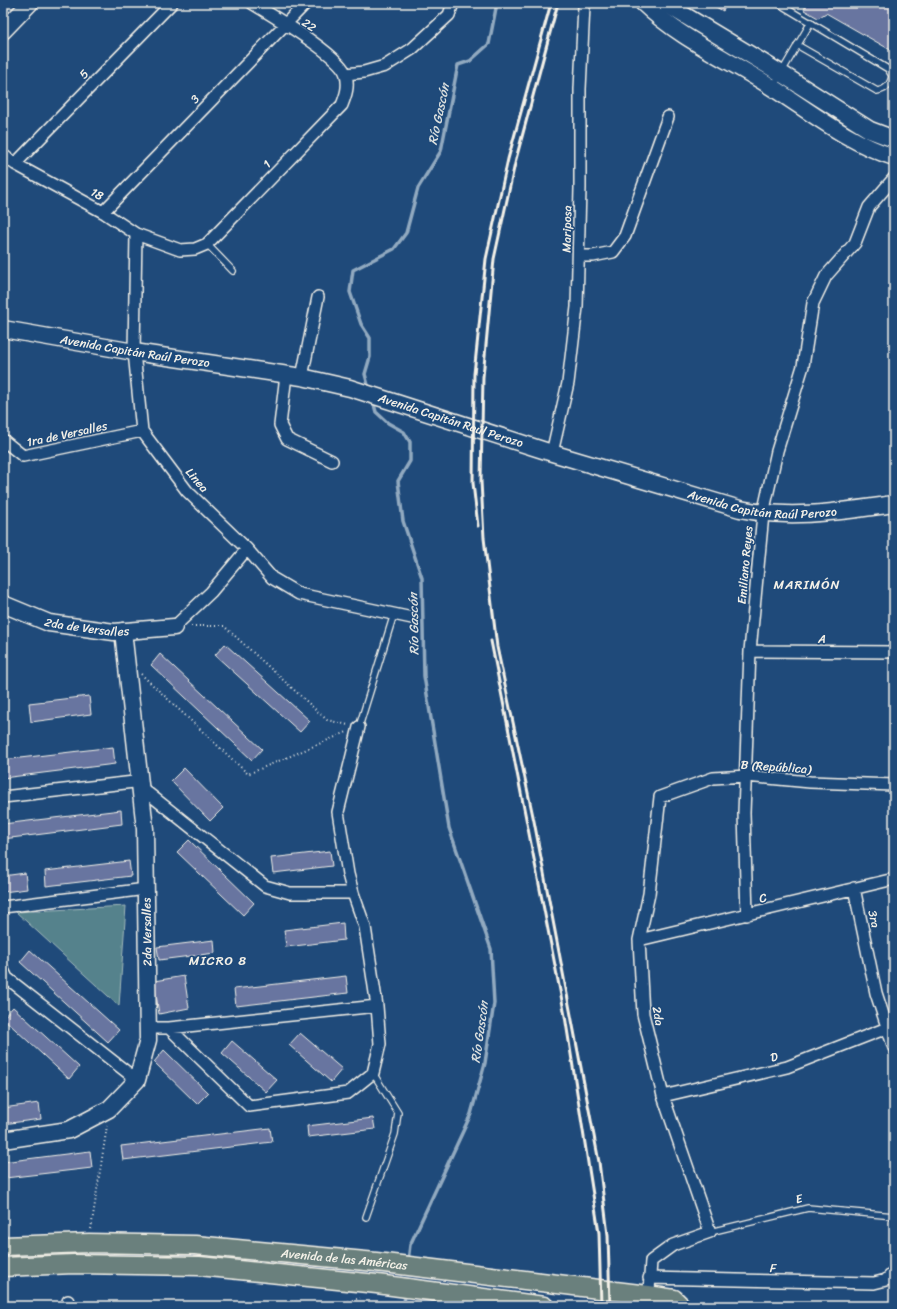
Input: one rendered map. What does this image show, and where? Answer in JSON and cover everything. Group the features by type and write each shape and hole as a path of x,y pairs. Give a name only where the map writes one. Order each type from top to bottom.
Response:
{"main road":[{"name":"Avenida de las Américas","path":"3,1246 89,1243 195,1245 376,1262 504,1279 648,1293 674,1299 681,1306"},
{"name":"Avenida de las Américas","path":"3,1267 74,1264 199,1266 376,1284 544,1306"},
{"path":"499,1300 504,1279"}],"street":[{"path":"3,31 30,3"},
{"name":"5","path":"15,164 172,3"},
{"name":"22","path":"252,3 286,24 338,61 346,74"},
{"name":"3","path":"102,212 306,3"},
{"path":"346,74 364,72 385,66 412,49 449,15 453,3"},
{"name":"Mariposa","path":"552,453 568,383 577,307 579,256 580,89 584,6 586,3"},
{"path":"643,3 659,18 674,29 772,88 837,130 861,144 894,157"},
{"path":"653,3 669,6 782,74 870,130 894,139"},
{"name":"1","path":"180,250 194,250 207,244 342,105 347,91 346,74"},
{"path":"579,256 593,256 613,252 625,236 668,116"},
{"name":"18","path":"3,155 15,164 102,212 136,234 180,250"},
{"name":"Emiliano Reyes","path":"747,915 744,813 750,651 763,514 777,452 803,366 813,303 826,276 855,243 869,207 894,178"},
{"path":"136,234 134,352 142,431"},
{"path":"302,377 318,297"},
{"name":"Avenida Capitán Raúl Perozo","path":"3,329 134,352 302,377 350,388 552,453 740,509 763,514 818,514 894,504"},
{"path":"286,375 280,425 287,439 332,461"},
{"name":"1ra de Versalles","path":"3,440 23,456 142,431"},
{"name":"Linea","path":"142,431 187,491 247,549 272,578 299,594 412,618"},
{"path":"174,627 211,592 247,549"},
{"name":"2da de Versalles","path":"3,604 49,623 114,632 174,627"},
{"name":"2da Versalles","path":"3,1140 69,1130 109,1109 137,1080 148,1040 145,829 123,631"},
{"name":"A","path":"750,651 894,652"},
{"path":"169,1028 249,1106 348,1093 373,1073 380,1044 378,1006 365,927 348,874 338,812 359,727"},
{"name":"B (República)","path":"660,798 713,778 746,776 810,782 894,785"},
{"path":"3,797 134,782 265,886 290,893 353,893"},
{"name":"2da","path":"660,798 649,894 639,940 643,1014 663,1096 710,1232"},
{"name":"C","path":"639,940 894,879"},
{"name":"3ra","path":"854,888 876,993 894,1048"},
{"path":"3,907 146,889"},
{"path":"3,970 7,978 137,1080"},
{"path":"148,1028 169,1028 378,1006"},
{"name":"D","path":"663,1096 787,1067 887,1028"},
{"path":"648,1293 651,1261 673,1245 710,1232"},
{"name":"F","path":"648,1293 874,1283 886,1280 894,1272"}],"lane":[{"path":"781,5 888,69 892,76 888,87 877,91 870,89 797,45"},
{"path":"772,88 782,74 810,22"},
{"path":"207,244 233,271"},
{"path":"359,727 394,614"},
{"path":"366,1217 395,1134 398,1113 373,1073"},
{"name":"E","path":"710,1232 808,1208 894,1216"}],"path":[{"path":"174,627 224,626 327,720 359,727"},
{"path":"127,668 145,676 248,774 359,727"},
{"path":"89,1243 109,1109"},
{"path":"333,1306 360,1298"}],"green space":[{"path":"126,906 119,1006 16,912"}],"building":[{"path":"709,3 727,3 723,11"},
{"path":"807,3 894,4 894,52 826,13 818,18 804,10"},
{"path":"225,644 310,721 300,732 215,655"},
{"path":"160,654 262,749 252,760 151,665"},
{"path":"89,696 91,714 31,722 29,703"},
{"path":"113,747 115,764 3,778 3,760"},
{"path":"184,768 223,808 210,821 171,781"},
{"path":"121,810 122,824 3,839 3,824"},
{"path":"189,840 254,903 243,915 177,852"},
{"path":"330,851 332,866 273,873 271,858"},
{"path":"129,861 131,876 46,886 45,871"},
{"path":"25,873 27,889 3,892 3,876"},
{"path":"343,923 344,940 286,947 284,930"},
{"path":"214,940 215,953 159,960 157,947"},
{"path":"30,950 119,1030 108,1042 20,962"},
{"path":"184,976 189,1008 159,1014 154,981"},
{"path":"346,976 348,993 236,1006 234,989"},
{"path":"13,1007 79,1067 69,1079 3,1018"},
{"path":"300,1033 342,1069 331,1082 289,1045"},
{"path":"232,1041 277,1080 266,1092 222,1053"},
{"path":"164,1050 208,1093 197,1104 154,1062"},
{"path":"39,1103 41,1119 3,1124 3,1108"},
{"path":"373,1118 375,1129 308,1137 307,1126"},
{"path":"270,1128 272,1142 123,1160 121,1146"},
{"path":"90,1151 92,1168 5,1178 3,1162"}],"waterway":[{"name":"Río Gascón","path":"369,389 365,374 370,357 370,338 361,324 350,292 353,270 394,249 406,233 418,188 441,151 458,65 470,61 489,44 497,3"},
{"name":"Río Gascón","path":"373,401 376,412 388,423 404,432 410,442 410,461 398,481 403,521 422,578 424,676 449,828 491,949 494,1003 485,1063 471,1114 410,1245 408,1261"},
{"name":"Río Gascón","path":"404,1306 405,1293"}],"railway":[{"path":"478,526 473,483 474,374 486,259 508,159 551,3"},
{"path":"558,3 516,159 494,259 483,377 481,481 484,538 497,647 534,821 599,1162 608,1235 610,1306"},
{"path":"491,641 565,1016 599,1233 601,1306"}],"district":[{"name":"MARIMÓN","path":"807,584"},
{"name":"MICRO 8","path":"218,960"}]}
